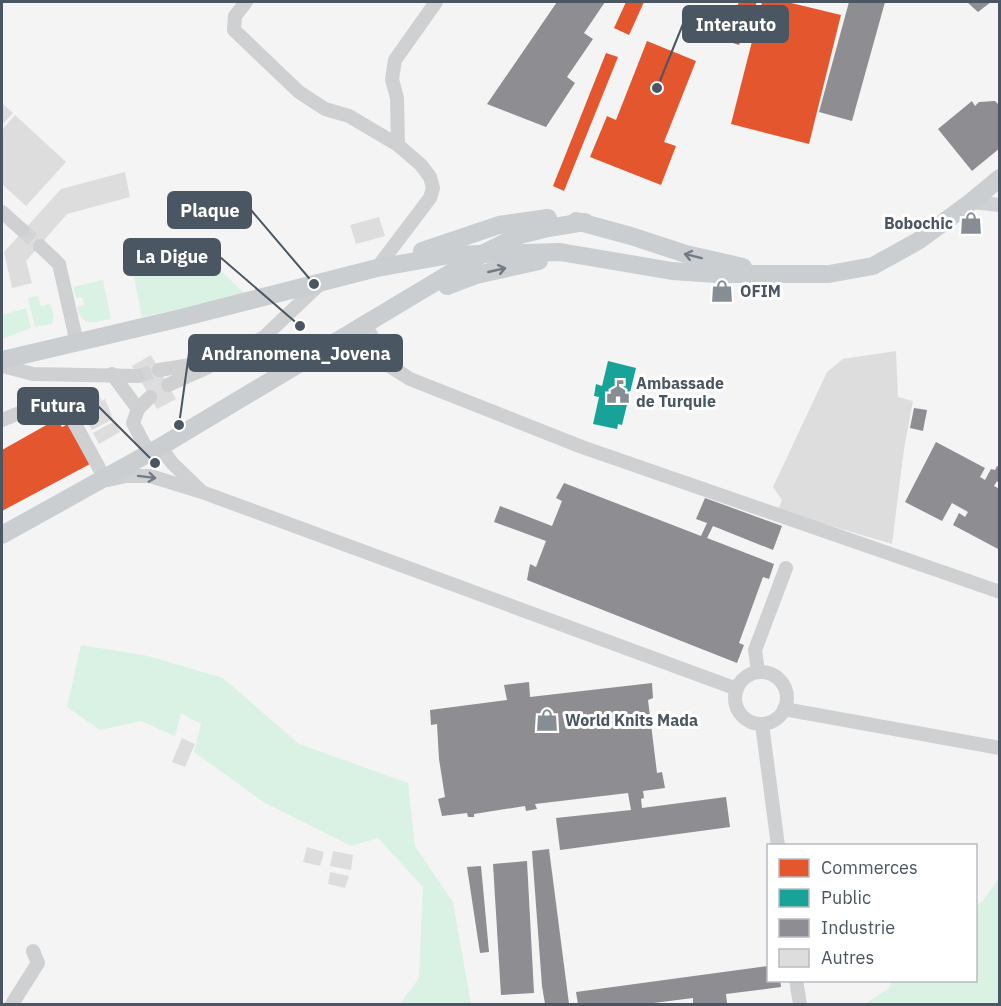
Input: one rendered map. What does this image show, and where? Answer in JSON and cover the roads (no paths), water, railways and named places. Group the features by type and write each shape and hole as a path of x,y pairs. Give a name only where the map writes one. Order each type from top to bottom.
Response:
{"main road":[{"path":"2,360 377,268 450,255 560,252 672,271 717,274 829,274 873,266 918,241 999,178"},
{"path":"377,268 499,225 542,218 585,222 686,254 733,265 792,274"},
{"path":"2,536 154,450 484,253 520,235 585,222"},
{"path":"365,324 439,289 476,275 533,262 591,257"}],"street":[{"path":"246,2 234,16 234,30 298,92 326,109 349,116 398,145 422,165 430,177 433,188 430,198 377,268"},
{"path":"398,145 397,98 392,79 395,60 435,2"},
{"path":"971,202 999,205"},
{"path":"2,212 22,230"},
{"path":"40,246 58,264 77,343"},
{"path":"168,386 223,360 264,337 322,282"},
{"path":"365,324 388,365 410,379 582,447 999,592"},
{"path":"159,370 223,360 308,358"},
{"path":"2,366 33,374 138,376"},
{"path":"112,374 138,409"},
{"path":"150,397 138,409 133,423 154,450 173,464 202,492"},
{"path":"2,420 44,405 62,406 69,413 98,480 126,476 150,476 202,492 737,689"},
{"path":"758,672 754,650 786,568"},
{"path":"758,672 767,672 782,682 787,700 779,717 762,724 753,723 740,713 736,705 737,689 741,681 758,672"},
{"path":"784,709 999,748"},
{"path":"762,724 778,844"},
{"path":"12,1005 38,963 33,951"},
{"path":"796,982 800,1005"}],"tunnel":[{"path":"22,230 40,246"},
{"path":"138,376 159,370"}],"place":[{"name":"Interauto","path":"657,88"},
{"name":"Bobochic","path":"971,223"},
{"name":"Plaque","path":"314,284"},
{"name":"OFIM","path":"722,291"},
{"name":"La Digue","path":"300,326"},
{"name":"Ambassade de Turquie","path":"618,392"},
{"name":"Andranomena_Jovena","path":"179,425"},
{"name":"Futura","path":"155,463"},
{"name":"World Knits Mada","path":"547,720"}]}
